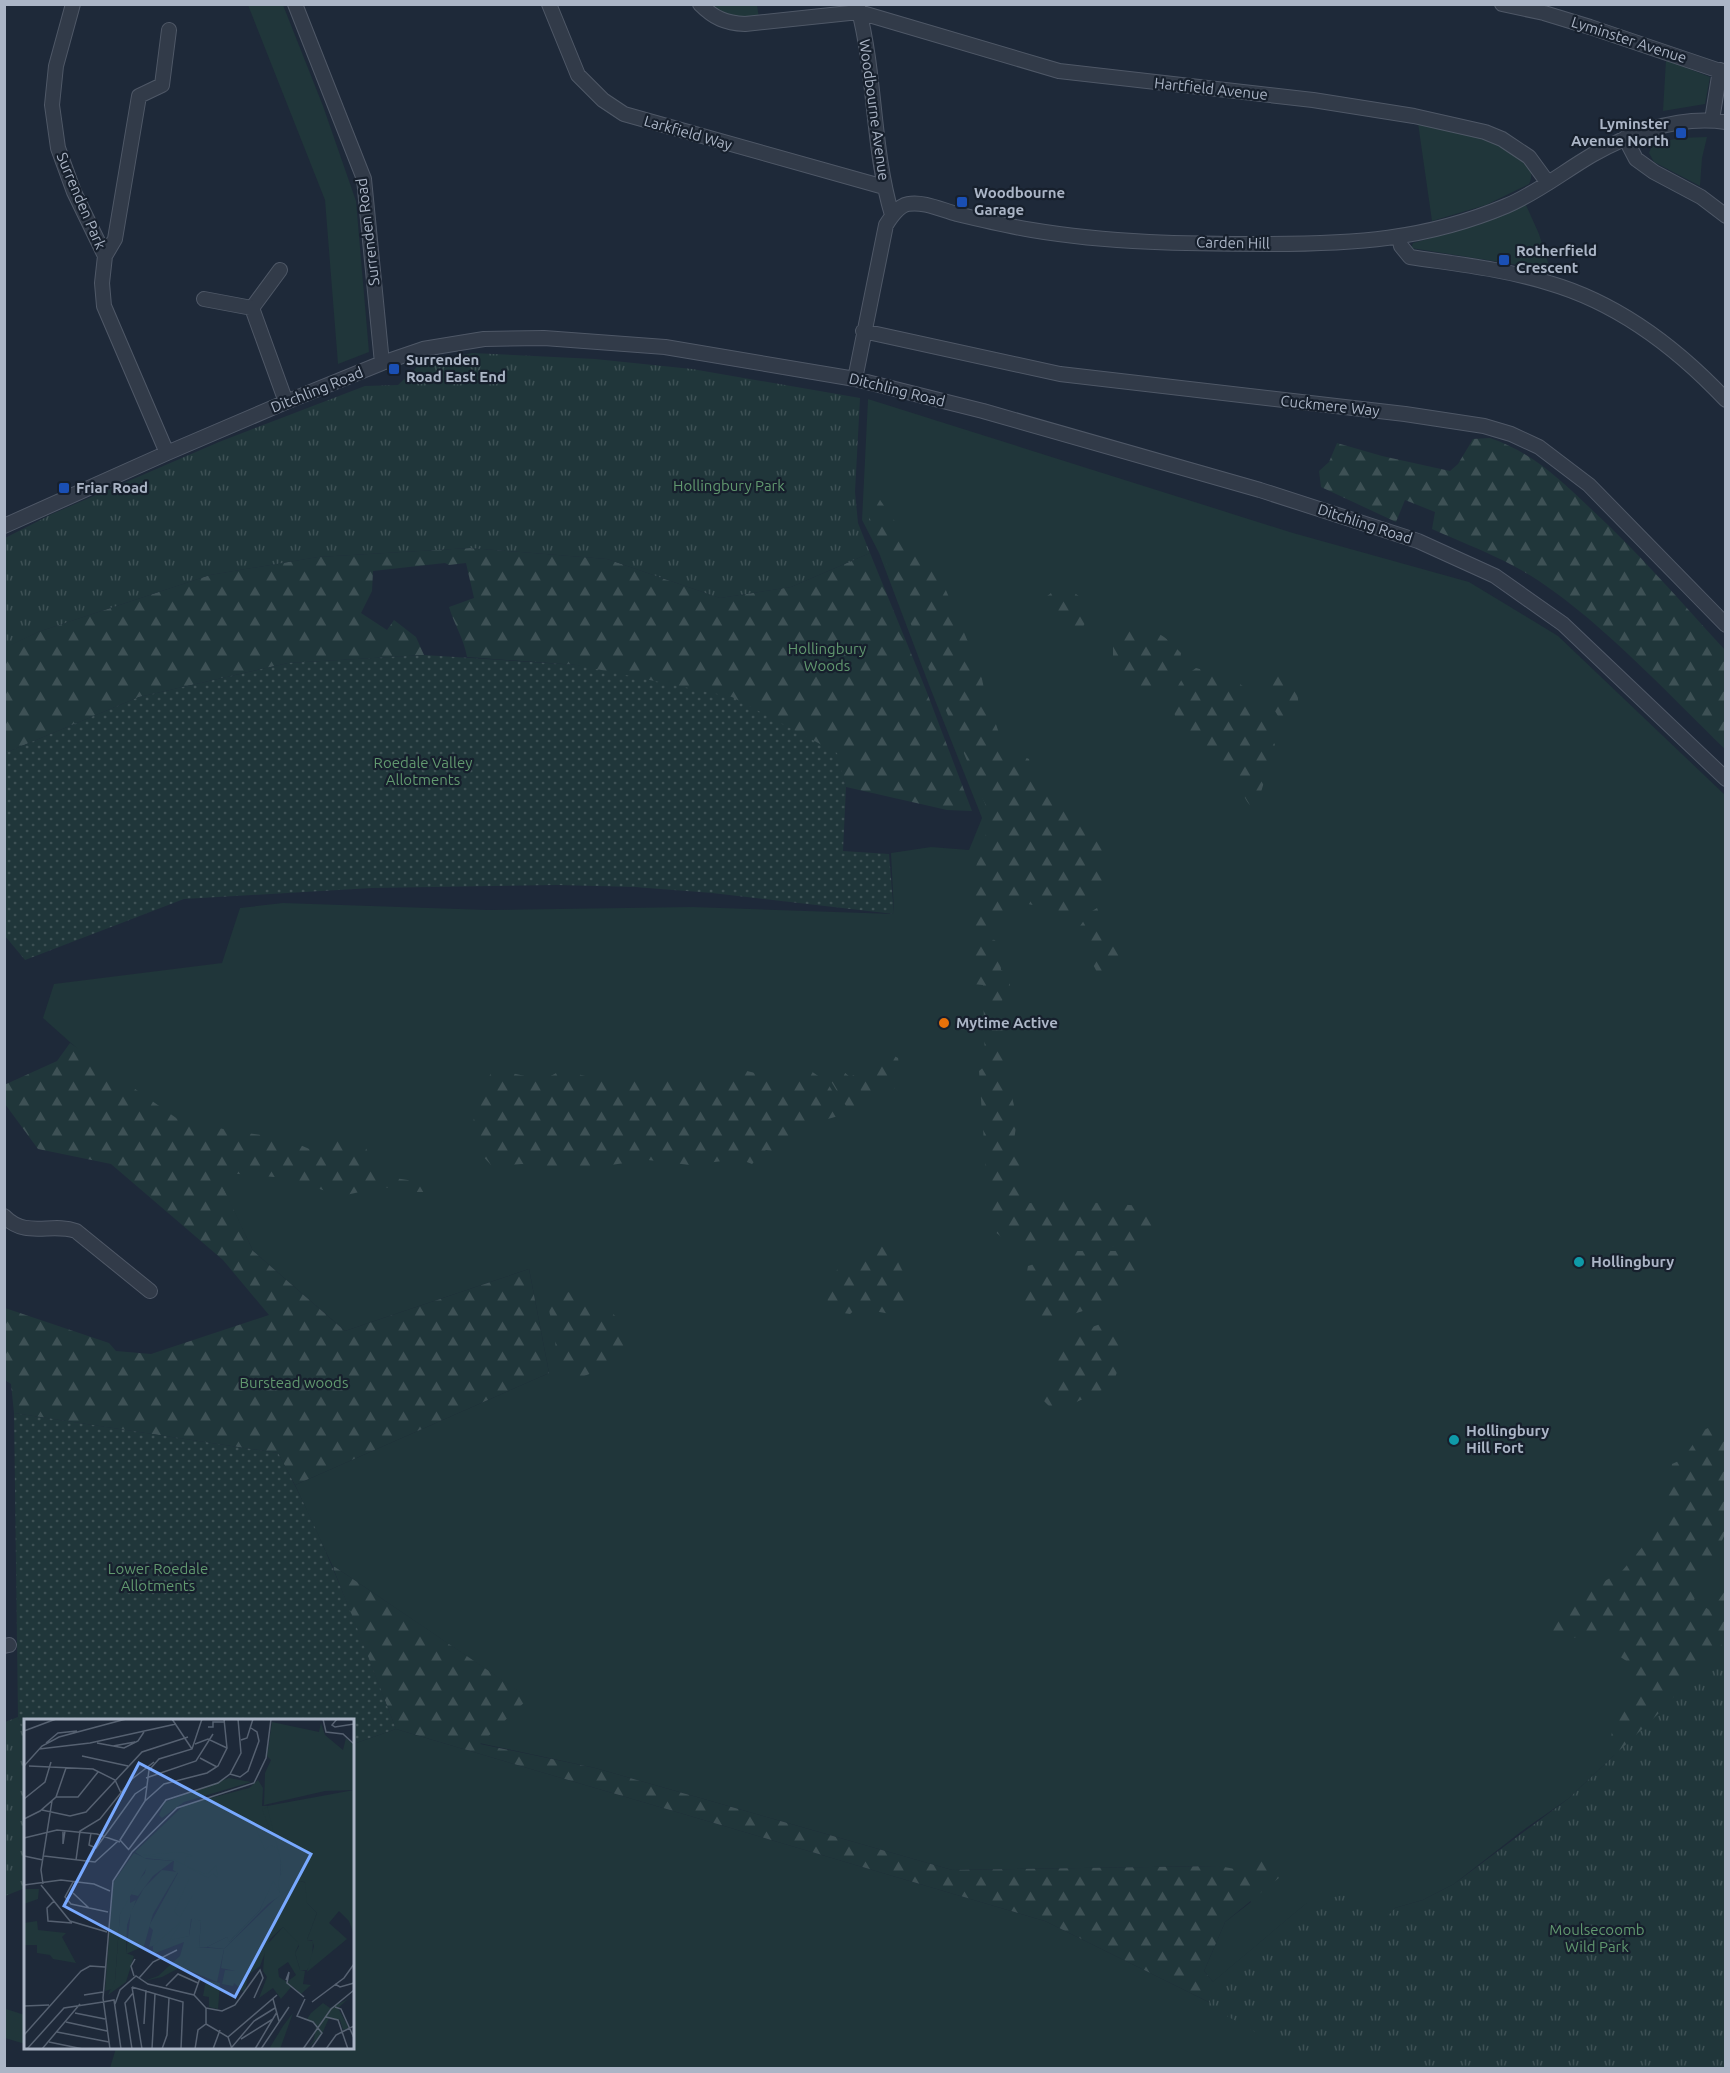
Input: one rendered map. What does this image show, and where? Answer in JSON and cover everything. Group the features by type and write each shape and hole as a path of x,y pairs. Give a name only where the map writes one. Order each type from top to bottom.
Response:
{"street":[{"name":"Surrenden Park","path":"73,4 55,76 52,105 58,148 74,192 105,256"},
{"name":"Surrenden Road","path":"295,4 364,179 382,363"},
{"name":"Larkfield Way","path":"549,4 578,75 603,100 624,114 884,187"},
{"path":"700,4 712,16 727,23 745,24 858,8"},
{"name":"Lyminster Avenue","path":"1502,4 1544,13 1723,71 1719,121"},
{"name":"Woodbourne Avenue","path":"858,8 871,75 884,187 892,215"},
{"name":"Hartfield Avenue","path":"858,8 1059,71 1313,100 1414,116 1485,132 1502,139 1529,157 1548,183"},
{"name":"Surrenden Park","path":"167,453 104,306 102,283 105,256 115,239 139,96 162,84 170,30"},
{"name":"Carden Hill","path":"892,215 903,206 915,204 1034,230 1150,241 1334,243 1399,237 1431,231 1508,205 1625,138 1681,123 1719,121"},
{"path":"1625,138 1636,159 1654,172 1701,197 1725,216"},
{"path":"855,379 886,225 892,215"},
{"path":"1399,237 1401,246 1410,257 1528,277 1592,299 1631,319 1659,339 1685,360 1725,400"},
{"path":"252,308 280,270"},
{"path":"204,299 252,308"},
{"path":"252,308 286,402"},
{"name":"Cuckmere Way","path":"863,332 1060,375 1405,414 1484,426 1511,434 1539,447 1589,485 1725,624"},
{"name":"Ditchling Road","path":"4,526 286,402 423,349 484,339 544,338 665,346 855,379 983,411 1309,506 1418,541 1495,576 1563,624 1725,778"},
{"path":"4,1216 21,1228 76,1231 150,1291"}],"green space":[{"path":"248,5 283,5 323,106 356,201 369,352 338,364 325,200"},
{"path":"707,5 757,5 759,18 736,20"},
{"path":"1666,60 1710,77 1705,104 1663,111"},
{"path":"1418,123 1468,134 1508,149 1523,159 1531,171 1529,184 1486,205 1432,221"},
{"path":"1707,137 1702,158 1700,186 1654,162 1649,153 1655,143 1680,138"},
{"path":"1526,205 1539,234 1551,272 1411,248 1413,243 1481,224"},
{"name":"Hollingbury Park","path":"472,353 595,359 692,369 860,398 855,492 858,523 870,553 791,587 720,598 607,559 470,548 318,557 210,575 38,632 5,648 5,538 52,514 219,442 365,386 398,385 420,364"},
{"path":"868,399 1293,533 1469,582 1558,636 1725,795 1725,1641 1658,1714 1568,1799 1522,1831 1454,1884 1423,1900 1395,1908 1385,1920 1307,1903 1213,1982 1204,1971 1225,1922 1251,1902 1219,1866 952,1870 595,1768 479,1743 528,1698 332,1565 295,1485 549,1373 529,1269 345,1331 253,1251 215,1172 43,1018 54,984 222,963 240,908 283,903 488,910 692,907 894,914 891,853 931,847 969,850 982,818 879,553 862,520"},
{"path":"1490,438 1531,458 1567,486 1642,560 1725,650 1725,749 1612,639 1564,599 1513,566 1432,529 1435,512 1405,500 1396,522 1321,487 1319,471 1329,462 1337,443 1450,471 1458,464 1473,439"},
{"path":"878,497 921,559 939,574 980,670 985,693 999,733 1011,751 1029,759 1036,781 1044,789 1066,796 1104,847 1108,872 1105,892 1077,915 1015,901 1004,907 1001,931 973,929 973,876 991,818 869,520 871,506"},
{"name":"Hollingbury Woods","path":"470,548 607,559 720,598 791,587 870,553 972,811 947,810 846,787 836,753 577,665 467,657 449,607 474,598 466,563 373,571 372,591 361,613 387,630 394,620 416,637 424,655 288,663 139,697 5,753 4,648 38,632 210,575 318,557"},
{"path":"1056,589 1078,595 1084,602 1090,613 1082,629 1058,619 1051,610 1046,597"},
{"path":"1133,627 1160,634 1181,653 1179,670 1153,694 1138,688 1113,660 1113,643"},
{"name":"Roedale Valley Allotments","path":"424,655 577,665 732,697 837,753 846,787 843,851 889,854 894,914 712,893 635,887 557,885 372,888 184,899 25,960 5,936 5,753 139,697 288,663"},
{"path":"1196,668 1228,678 1244,687 1257,707 1275,745 1256,809 1246,800 1241,778 1202,752 1180,728 1175,714 1174,700 1180,682"},
{"path":"1269,670 1289,679 1295,687 1299,708 1290,719 1281,721 1268,699 1260,679"},
{"path":"1097,908 1106,930 1122,941 1118,972 1098,974 1076,932 1089,913"},
{"path":"974,938 995,940 1001,970 1010,974 1010,988 1002,1001 1004,1033 1011,1053 1006,1072 1017,1118 1013,1149 1021,1152 1030,1165 1018,1184 1023,1204 1054,1200 1144,1206 1153,1222 1152,1237 1130,1247 1012,1245 990,1228 979,1071 985,1066 983,985 973,984"},
{"name":"Burstead woods","path":"70,1043 179,1120 238,1132 284,1138 314,1151 342,1139 364,1144 373,1163 388,1177 427,1183 438,1192 408,1192 383,1187 341,1196 286,1178 216,1172 253,1251 345,1331 529,1269 549,1373 295,1485 278,1453 14,1413 11,1384 5,1380 5,1308 109,1343 116,1351 151,1354 269,1315 223,1260 111,1164 38,1149 5,1104 4,1085 57,1061"},
{"path":"889,1053 898,1058 900,1071 894,1089 864,1096 852,1076 869,1066 879,1065"},
{"path":"494,1069 543,1080 562,1070 616,1084 649,1077 700,1077 719,1082 743,1070 779,1079 808,1069 827,1082 846,1114 787,1130 794,1140 787,1154 766,1150 752,1164 739,1159 690,1165 648,1160 580,1169 522,1164 492,1166 478,1151 473,1123 480,1090"},
{"path":"844,1072 850,1077 862,1098 859,1106 846,1106 829,1078 832,1076 839,1078"},
{"path":"872,1239 895,1256 906,1278 911,1298 902,1316 857,1308 850,1314 831,1311 826,1296 842,1258 862,1257"},
{"path":"1073,1251 1131,1251 1141,1260 1132,1282 1115,1297 1089,1309 1037,1324 1022,1298 1028,1266"},
{"path":"567,1292 574,1293 586,1299 591,1305 604,1308 612,1313 621,1324 626,1341 621,1354 609,1364 576,1378 564,1375 558,1366 555,1356 555,1330 549,1310 554,1297"},
{"path":"1111,1320 1127,1333 1113,1385 1055,1412 1043,1400 1041,1391 1061,1377 1055,1352 1076,1333"},
{"name":"Lower Roedale Allotments","path":"14,1413 278,1453 327,1554 396,1729 354,1744 354,1719 24,1719 24,1738 18,1717"},
{"path":"1718,1423 1725,1431 1725,1534 1694,1600 1711,1611 1725,1591 1725,2068 1450,1892 1623,1764 1611,1752 1609,1746 1616,1714 1633,1688 1631,1664 1616,1654 1617,1639 1606,1628 1554,1644 1546,1640 1542,1629 1543,1620 1550,1613 1622,1571 1649,1539 1667,1507 1672,1464 1683,1459 1702,1431"},
{"path":"332,1565 529,1698 480,1744 595,1768 952,1870 1219,1866 1240,1870 1271,1857 1287,1856 1291,1860 1291,1865 1285,1873 1225,1922 1204,1971 1213,1982 1307,1903 1221,2008 1045,1921 396,1729"},
{"name":"Moulsecoomb Wild Park","path":"1725,1641 1725,2068 1407,2068 1400,2050 1325,2057 1293,2053 1209,2006 1213,1982 1307,1903 1357,1892 1385,1919 1395,1908 1423,1900 1454,1884 1568,1799 1658,1714"},
{"path":"18,1717 24,1735 24,1888 5,1896 5,1722"},
{"path":"396,1729 1045,1921 1221,2008 1399,2046 1418,2068 110,2068 116,2049 354,2049 354,1744"},
{"path":"6,2009 24,2015 24,2044 5,2038"}],"place":[{"name":"Lyminster Avenue North","path":"1681,133"},
{"name":"Woodbourne Garage","path":"962,202"},
{"name":"Rotherfield Crescent","path":"1504,260"},
{"name":"Surrenden Road East End","path":"394,369"},
{"name":"Friar Road","path":"64,488"},
{"name":"Mytime Active","path":"944,1023"},
{"name":"Hollingbury","path":"1579,1262"},
{"name":"Hollingbury Hill Fort","path":"1454,1440"}]}
